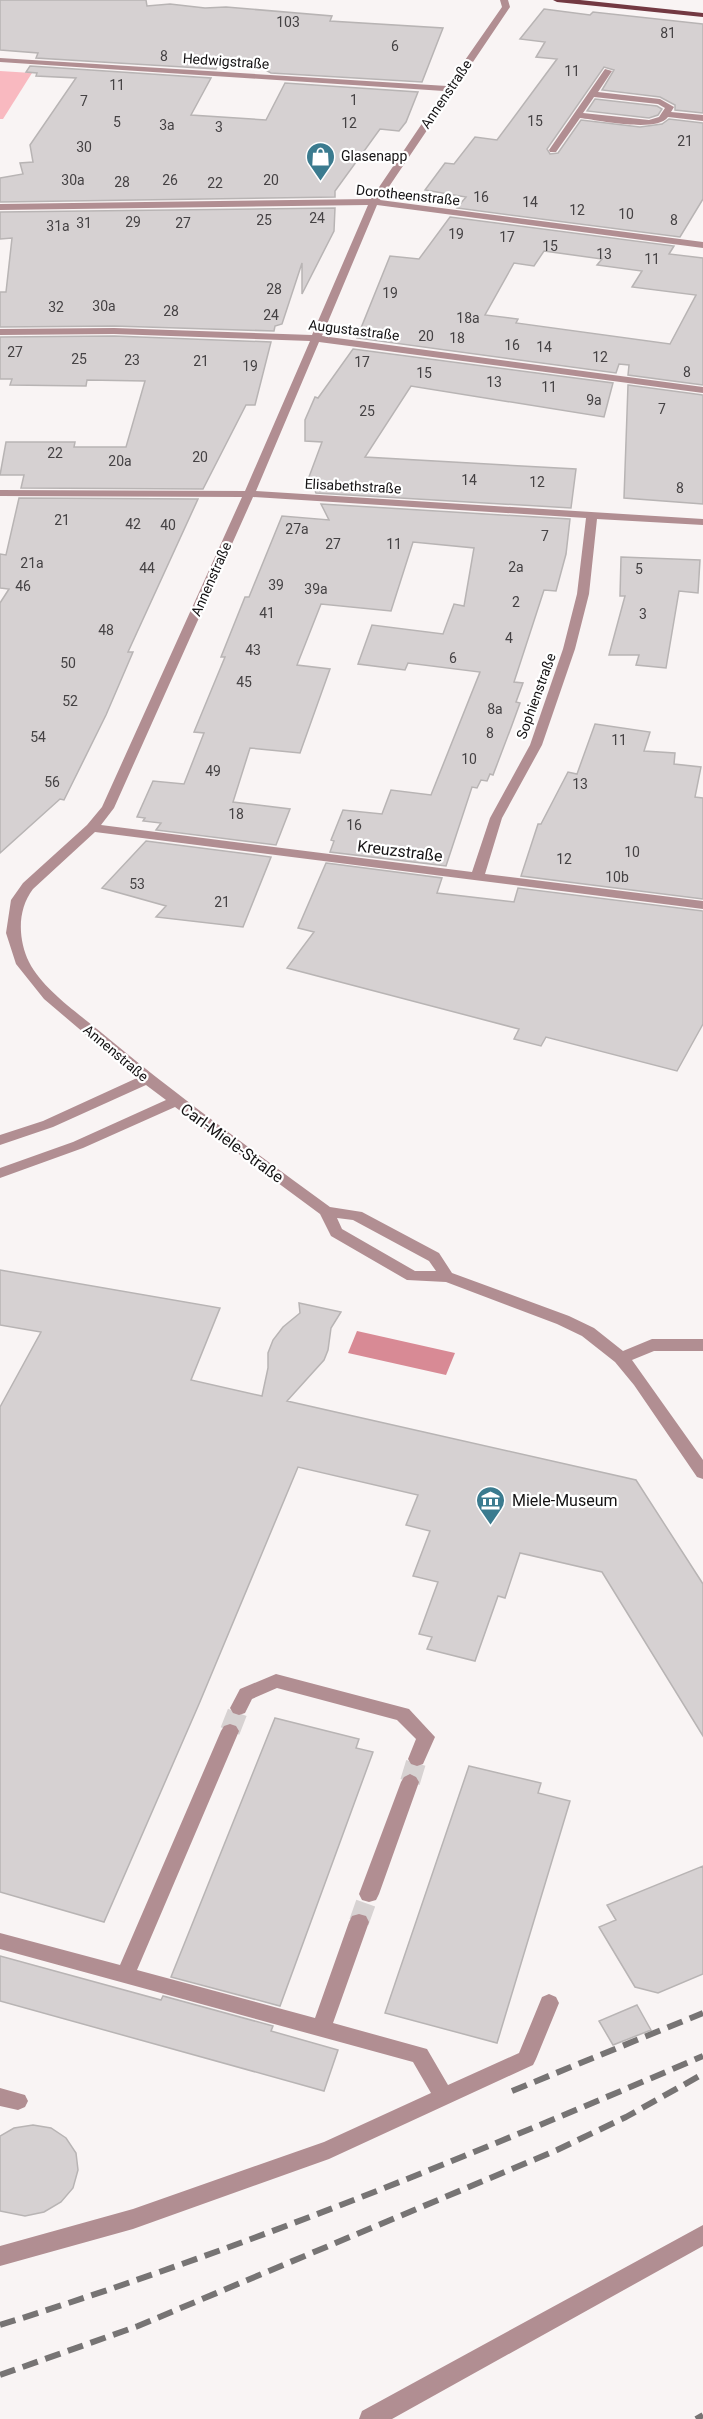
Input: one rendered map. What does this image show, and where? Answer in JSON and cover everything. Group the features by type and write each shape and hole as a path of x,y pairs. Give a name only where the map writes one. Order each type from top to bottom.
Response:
{"main road":[{"path":"557,0 703,14"},
{"path":"602,0 703,14"}],"street":[{"name":"Annenstraße","path":"176,1101 49,996 23,964 13,933 15,909 18,900 28,886 92,828 108,808 249,495 374,202 381,188 506,7 504,0"},
{"name":"Hedwigstraße","path":"0,60 450,89"},
{"path":"553,150 608,72"},
{"path":"577,115 650,123 662,119 670,107 660,102 592,94"},
{"path":"666,114 703,118"},
{"name":"Dorotheenstraße","path":"0,207 374,202 703,245"},
{"name":"Augustastraße","path":"0,332 114,331 315,338 703,390"},
{"name":"Elisabethstraße","path":"0,493 249,495 703,522"},
{"name":"Sophienstraße","path":"477,877 496,818 536,745 569,649 583,594 592,515"},
{"name":"Kreuzstraße","path":"92,828 703,905"},
{"path":"0,1140 48,1124 147,1079"},
{"name":"Carl-Miele-Straße","path":"0,1173 78,1145 176,1101 326,1211 357,1216 434,1257 447,1277"},
{"name":"Carl-Miele-Straße","path":"326,1211 336,1232 370,1254 412,1276 447,1277 563,1320 588,1332 621,1358 703,1473"},
{"path":"621,1358 652,1345 703,1345"},
{"path":"239,1708 246,1694 276,1681 403,1713 426,1737 417,1759"},
{"path":"125,1975 230,1731"},
{"path":"369,1894 410,1782"},
{"path":"321,2028 359,1922"},
{"path":"0,1941 420,2055 444,2097"},
{"path":"0,2256 133,2219 319,2154 444,2097 526,2059 549,2003"},
{"path":"370,2419 703,2235"}],"shaded area":[{"path":"0,71 32,73 3,119 0,119"},
{"path":"357,1331 455,1353 446,1375 348,1353"}],"building":[{"path":"0,0 146,0 147,6 170,4 205,8 226,7 332,16 330,21 443,28 422,82 271,73 256,65 219,62 216,69 36,58 38,53 0,50"},
{"path":"544,9 703,24 703,113 675,110 675,105 660,97 602,90 614,70 604,67 547,149 550,154 558,153 581,120 640,127 662,124 669,119 703,123 703,199 680,237 457,208 466,197 425,190 445,163 454,164 475,137 497,140 557,59 536,57 545,42 520,39"},
{"path":"30,66 211,78 191,115 266,120 285,83 418,92 406,122 399,131 380,129 335,191 335,197 0,202 0,178 23,174 20,163 33,162 30,145 76,78 36,76 37,73 26,72"},
{"path":"595,99 657,106 662,109 658,115 649,118 587,111"},
{"path":"335,208 334,231 302,294 302,263 282,324 275,326 274,331 114,326 0,327 0,292 6,292 12,238 0,239 0,212"},
{"path":"450,217 674,246 669,254 703,258 703,385 628,375 629,365 619,364 616,373 357,338 390,256 419,259","holes":["544,251 602,259 597,265 642,271 632,287 696,295 670,344 516,323 518,319 485,315 514,263 534,266"]},
{"path":"114,336 271,342 255,405 246,405 203,489 21,488 24,475 0,475 6,442 75,442 74,447 126,447 145,381 87,380 86,386 10,385 12,379 0,379 0,337"},
{"path":"353,349 613,383 604,417 411,386 365,457 576,469 571,508 316,493 309,477 322,442 305,441 305,420 315,397 318,398"},
{"path":"628,385 703,395 703,504 624,498"},
{"path":"19,498 198,499 128,652 133,652 106,715 64,800 60,799 0,853 0,603 9,589 0,588 0,554 6,555"},
{"path":"321,504 570,519 566,554 556,591 544,590 514,682 523,683 516,702 520,703 493,775 490,774 487,781 481,780 477,788 472,787 446,866 330,852 334,841 331,840 343,810 382,814 391,790 431,795 480,672 408,663 405,670 358,664 372,625 443,634 454,604 464,606 474,548 413,542 391,611 321,604 297,665 330,669 300,753 250,748 233,802 290,809 276,845 156,830 161,823 143,821 145,818 137,817 153,781 184,784 204,733 194,732 225,657 221,657 245,597 249,597 282,516 329,520"},
{"path":"621,557 700,560 698,593 679,591 666,668 636,665 639,655 609,655 625,596 620,596"},
{"path":"595,724 650,732 644,751 675,753 674,764 701,767 695,797 703,798 703,899 521,876 538,824 541,824 568,772 577,774"},
{"path":"146,841 271,857 243,927 156,917 166,906 102,888"},
{"path":"326,863 442,878 437,893 514,902 518,888 703,911 703,1024 677,1071 546,1037 541,1046 514,1039 519,1029 287,968 314,932 298,928"},
{"path":"0,1270 220,1308 191,1380 262,1396 268,1368 268,1353 273,1340 283,1327 300,1313 299,1303 341,1312 331,1328 324,1360 287,1401 636,1480 703,1584 703,1736 602,1572 520,1553 505,1598 498,1596 475,1661 427,1649 432,1637 419,1634 438,1582 413,1576 430,1531 406,1525 418,1495 298,1467 199,1704 104,1922 0,1892 0,1407 41,1332 0,1325"},
{"path":"275,1718 359,1739 356,1748 373,1752 280,2006 171,1977"},
{"path":"469,1766 541,1783 538,1793 570,1801 497,2043 385,2013"},
{"path":"703,1866 703,1974 658,1993 635,1987 599,1927 616,1920 607,1905"},
{"path":"0,1956 161,2000 163,1996 273,2026 271,2031 338,2050 324,2091 0,2001"},
{"path":"637,2005 651,2030 613,2045 599,2021"},
{"path":"33,2125 51,2128 66,2138 76,2153 78,2170 73,2188 61,2202 44,2212 25,2216 0,2211 0,2136 14,2128"}],"tunnel":[{"path":"230,1731 239,1708"},
{"path":"410,1782 417,1759"},
{"path":"359,1922 369,1894"}],"railway":[{"path":"512,2091 703,2013"},
{"path":"0,2325 179,2265 355,2200 703,2056"},
{"path":"0,2375 138,2326 557,2150 626,2117 703,2074"},
{"path":"696,2419 703,2415"}],"place":[{"name":"Glasenapp","path":"320,182"},
{"name":"Miele-Museum","path":"491,1526"}]}
